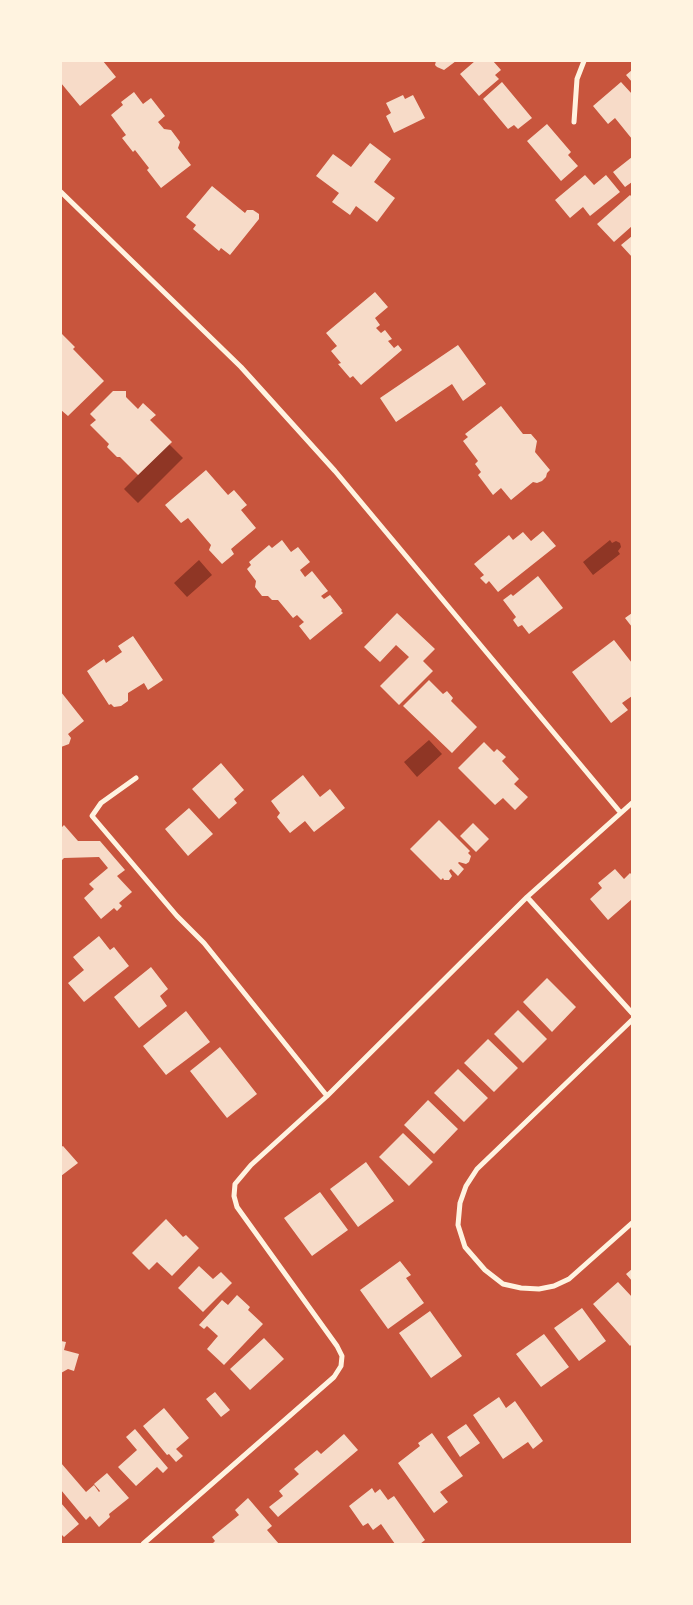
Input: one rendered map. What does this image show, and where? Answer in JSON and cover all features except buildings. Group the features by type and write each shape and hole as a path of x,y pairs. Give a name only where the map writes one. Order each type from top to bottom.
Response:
{"street":[{"path":"574,122 577,79 584,61"},
{"path":"61,192 230,354 260,387 335,471 620,812"},
{"path":"136,778 101,803 92,816 178,916 204,943 327,1096"},
{"path":"143,1544 334,1377 341,1366 342,1356 337,1346 237,1207 234,1196 235,1184 251,1165 327,1096 527,897 632,803"},
{"path":"527,897 632,1013"},
{"path":"632,1020 477,1169 466,1186 460,1203 458,1225 465,1247 484,1270 503,1284 539,1289 554,1286 569,1279 632,1223"}],"shaded area":[{"path":"169,444 183,458 138,503 124,489"},
{"path":"610,540 612,543 616,541 620,543 621,547 618,551 620,554 593,575 583,562"},
{"path":"199,560 212,575 187,597 174,583"},
{"path":"429,740 442,754 417,777 404,762"}]}
